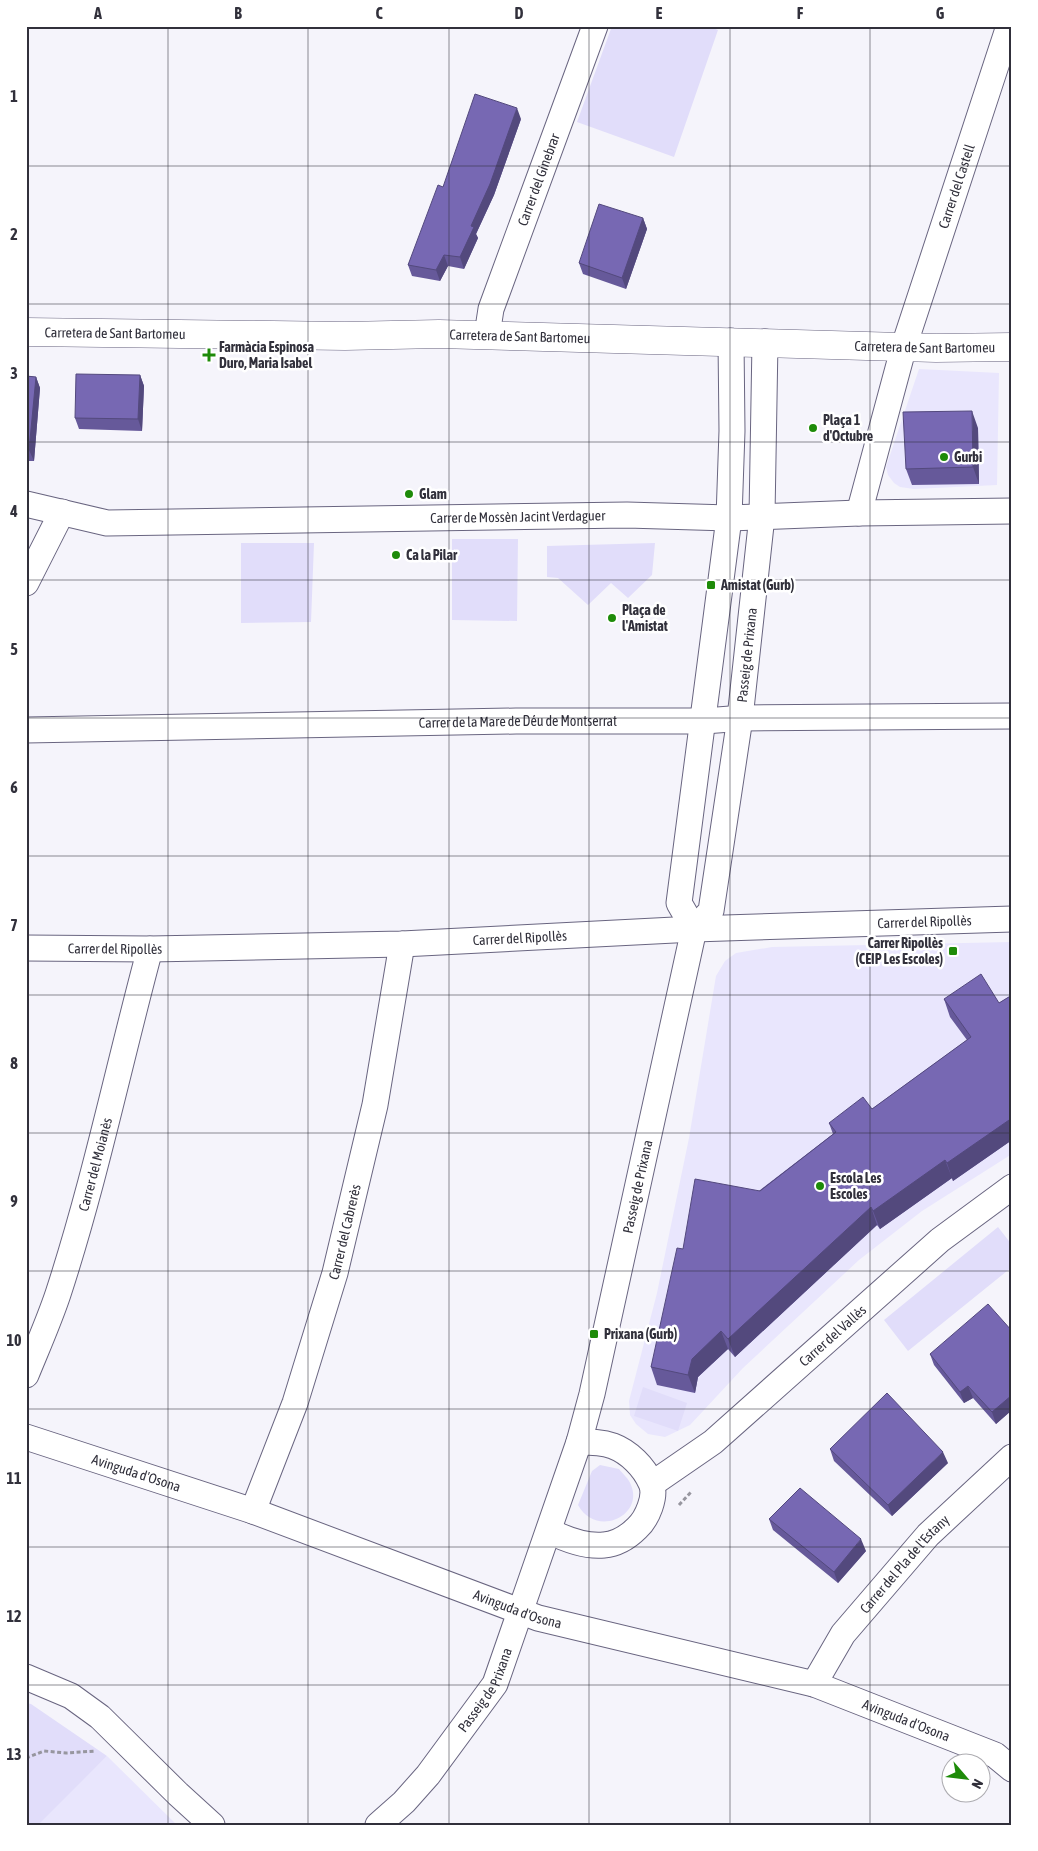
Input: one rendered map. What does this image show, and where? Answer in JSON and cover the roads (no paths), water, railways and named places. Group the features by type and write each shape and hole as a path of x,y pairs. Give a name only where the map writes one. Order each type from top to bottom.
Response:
{"street":[{"name":"Carrer del Ginebrar","path":"487,335 491,309 595,26"},
{"name":"Carrer del Castell","path":"904,346 1009,26"},
{"name":"Carretera de Sant Bartomeu","path":"26,332 345,336 487,335 936,348 1012,347"},
{"path":"694,929 679,903 729,518 732,431 731,341"},
{"name":"Passeig de Prixana","path":"579,1442 592,1394 694,929 711,911 740,718 762,516 765,342"},
{"path":"860,513 904,346"},
{"name":"Carrer de Mossèn Jacint Verdaguer","path":"26,504 107,523 598,515 729,518 860,513 1012,511"},
{"path":"26,583 62,512"},
{"name":"Carrer de la Mare de Déu de Montserrat","path":"26,730 516,720 704,720 740,718 1012,716"},
{"name":"Carrer del Ripollès","path":"26,948 150,949 402,944 694,929 1012,919"},
{"name":"Carrer del Cabrerès","path":"253,1511 296,1403 335,1273 375,1105 402,944"},
{"name":"Carrer del Moianès","path":"26,1375 58,1295 97,1161 150,949"},
{"name":"Carrer del Vallès","path":"652,1484 713,1442 940,1240 1012,1187"},
{"name":"Avinguda d'Osona","path":"26,1437 253,1511 538,1618 814,1684 995,1755 1012,1769"},
{"path":"579,1442 597,1442 614,1447 630,1456 641,1467 652,1484 651,1509 642,1524 630,1536 602,1546 566,1540 549,1531 579,1442"},
{"name":"Carrer del Pla de l'Estany","path":"814,1684 843,1634 928,1535 1012,1458"},
{"name":"Passeig de Prixana","path":"378,1825 404,1802 428,1775 495,1684 549,1531"},
{"path":"26,1677 71,1696 100,1717 212,1825"}],"place":[{"name":"Farmàcia Espinosa Duro, Maria Isabel","path":"209,355"},
{"name":"Plaça 1 d'Octubre","path":"813,428"},
{"name":"Gurbi","path":"944,457"},
{"name":"Glam","path":"409,494"},
{"name":"Ca la Pilar","path":"396,555"},
{"name":"Amistat (Gurb)","path":"711,585"},
{"name":"Plaça de l'Amistat","path":"612,618"},
{"name":"Carrer Ripollès (CEIP Les Escoles)","path":"953,951"},
{"name":"Escola Les Escoles","path":"820,1186"},
{"name":"Prixana (Gurb)","path":"594,1334"}]}
